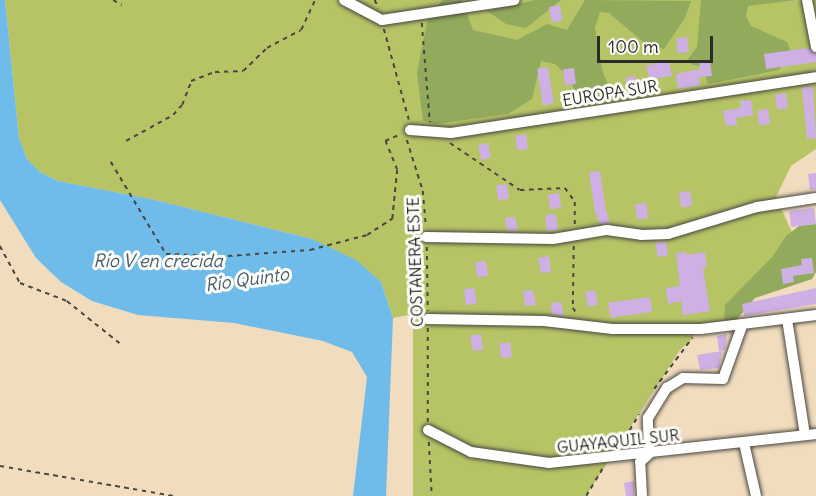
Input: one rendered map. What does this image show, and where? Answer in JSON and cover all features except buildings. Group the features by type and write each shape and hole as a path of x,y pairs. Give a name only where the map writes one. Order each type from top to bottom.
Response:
{"street":[{"path":"344,0 382,20 515,0"},
{"path":"807,0 816,47"},
{"name":"EUROPA SUR","path":"410,130 451,133 816,77"},
{"path":"426,237 553,239 607,231 640,236 669,234 757,207 816,198"},
{"path":"428,319 544,321 612,329 742,326 816,315"},
{"path":"787,319 811,434"},
{"path":"642,496 640,462 649,453 648,418 668,388 683,378 723,379 742,326"},
{"name":"GUAYAQUIL SUR","path":"428,430 471,452 549,463 811,434"},
{"path":"744,443 756,496"}],"path":[{"path":"113,0 122,5"},
{"path":"126,141 173,116 182,105 191,81 215,72 243,71 267,48 301,30 315,0"},
{"name":"COSTANERA ESTE","path":"375,0 410,130 406,141 423,191 428,319 428,430 432,496"},
{"path":"422,22 430,124"},
{"path":"111,162 166,254 228,256 310,250 367,235 392,219 397,170 385,141 410,130"},
{"path":"442,141 457,146 520,190 565,188 575,202 575,227"},
{"path":"574,240 573,308 579,317"},
{"path":"0,246 20,283 67,302 122,345"},
{"path":"586,496 610,458"},
{"path":"0,466 173,496"}],"green space":[{"path":"5,0 816,0 816,149 791,166 776,197 795,239 790,255 731,327 698,328 694,323 693,338 680,350 586,496 413,496 413,314 393,318 381,282 312,239 155,200 58,181 40,172 27,159 19,138"},
{"path":"442,0 462,0 473,30 517,40 547,24 567,30 585,0 691,1 685,18 664,49 647,45 609,13 600,12 595,28 603,73 615,99 601,104 578,100 570,78 555,64 541,61 532,99 508,114 436,124 423,121 417,73 427,22"},
{"path":"535,0 561,0 526,28 506,24 487,11"},
{"path":"701,0 796,0 748,6 746,16 751,26 787,42 791,52 779,70 708,84 702,67 691,64 688,59 697,47"},
{"path":"816,224 816,272 812,279 755,298 736,320 724,323 725,305 773,256 786,236 799,226"}],"water":[{"name":"Río V en crecida","path":"0,0 5,0 19,138 27,159 40,172 58,181 155,200 312,239 356,260 381,282 393,318 386,496 353,496 367,377 352,352 323,341 234,323 138,315 92,301 61,282 36,258 0,200"}],"water label":[{"name":"Río Quinto","path":"247,280"}]}
